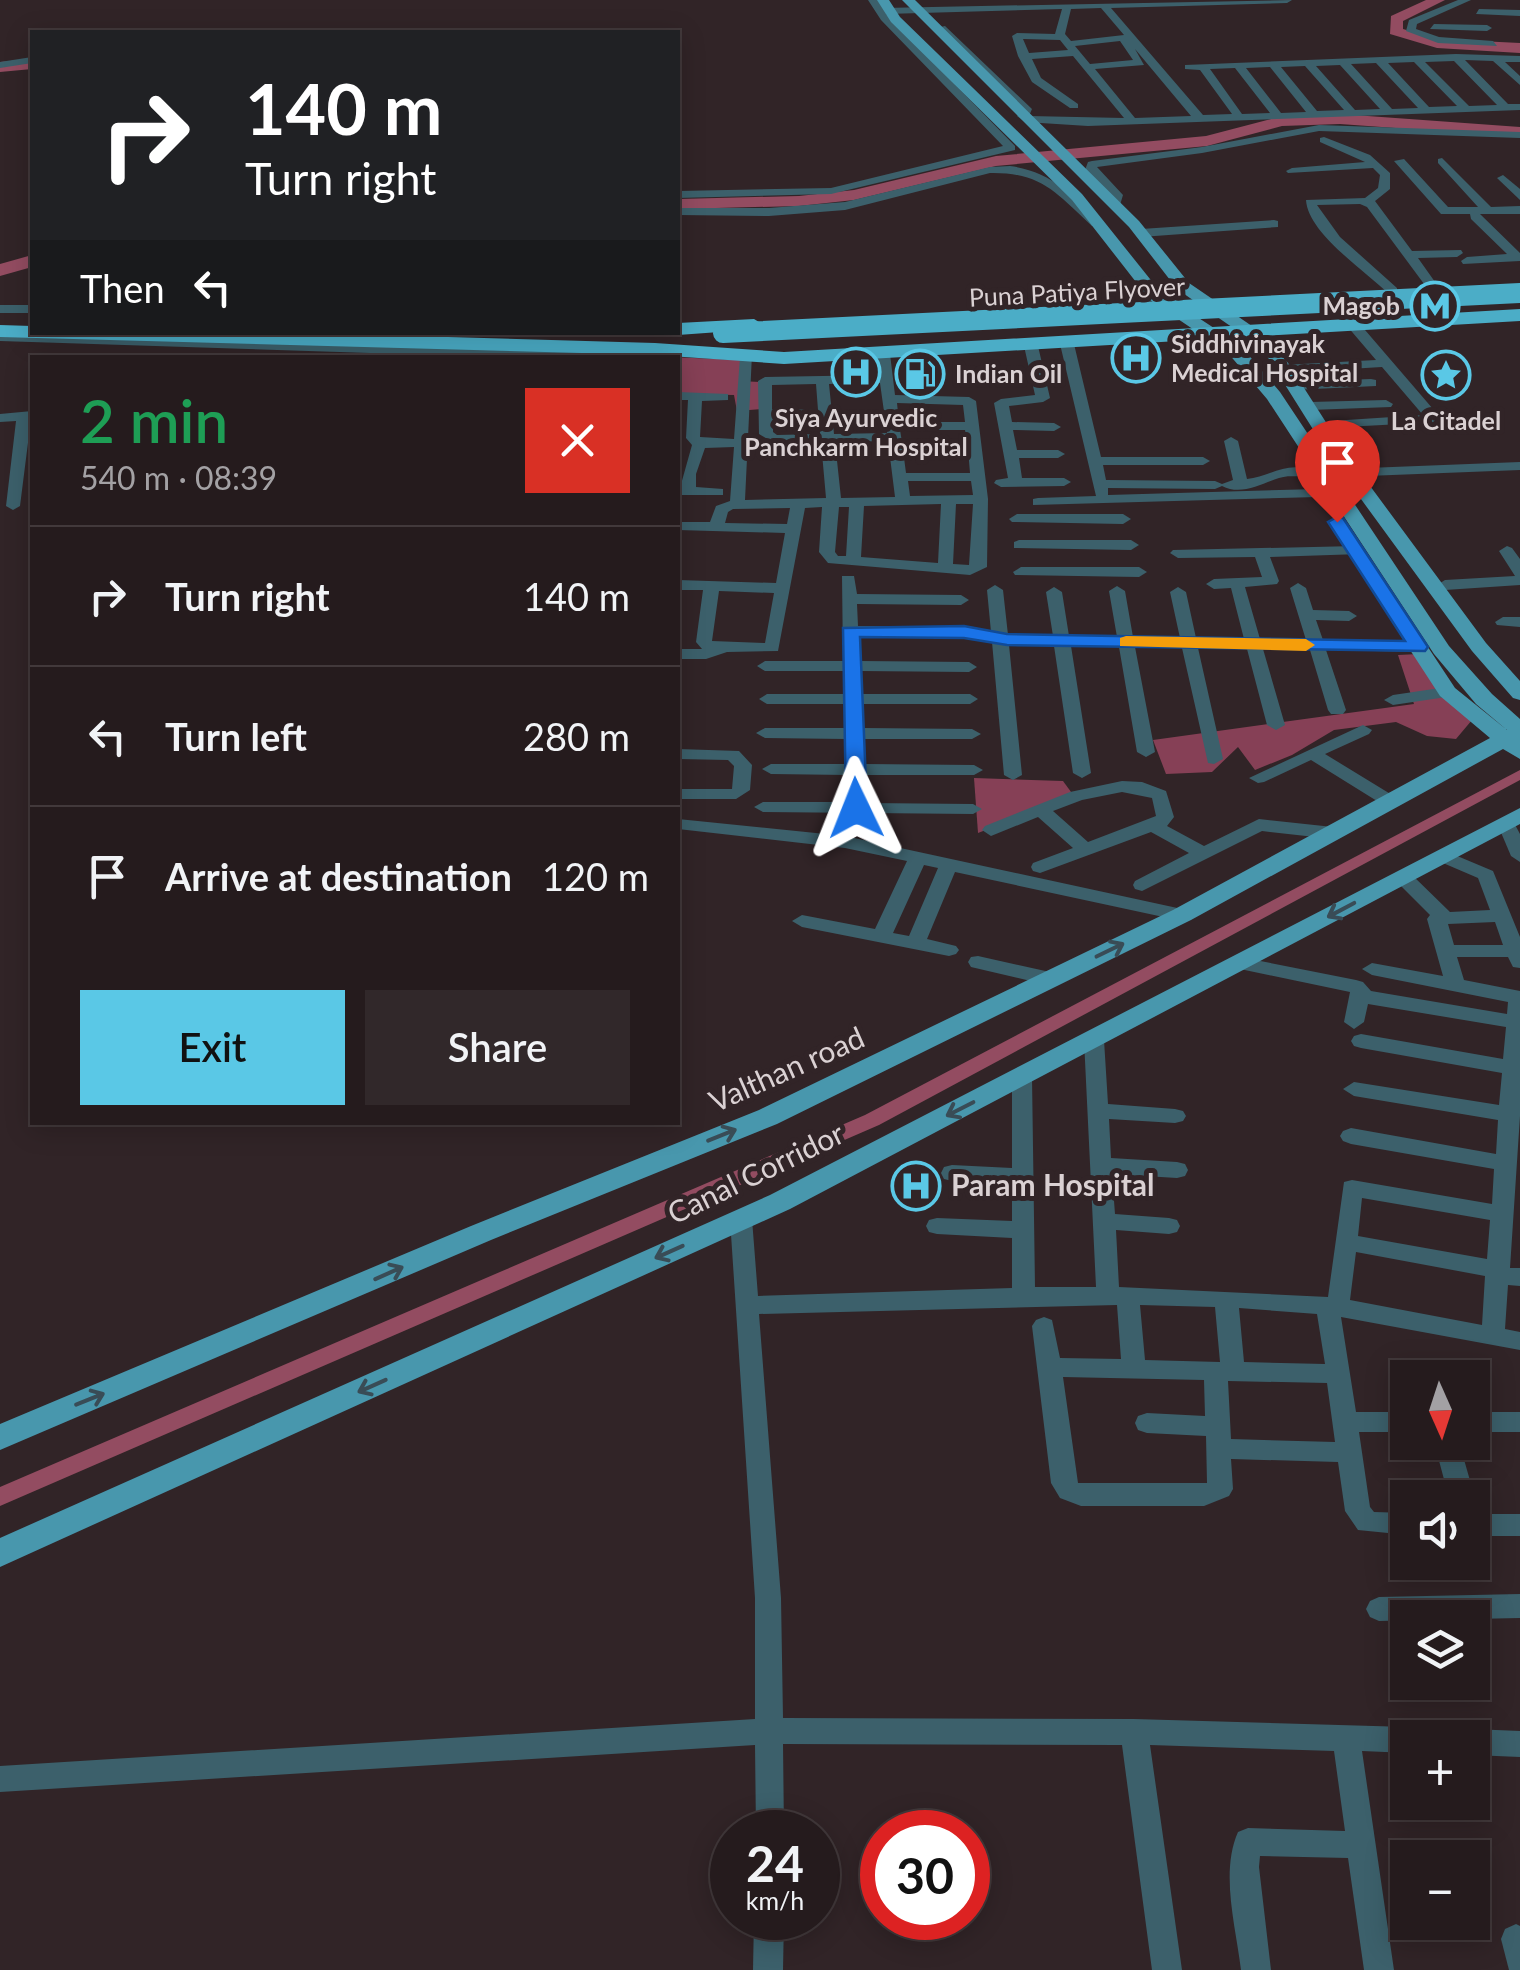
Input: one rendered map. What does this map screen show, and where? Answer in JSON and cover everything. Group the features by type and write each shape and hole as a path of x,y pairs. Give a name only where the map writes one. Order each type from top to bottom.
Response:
{"highway":[{"path":"680,329 1520,284"},
{"name":"Puna Patiya Flyover","path":"657,335 732,346 1520,293"},
{"path":"732,346 882,354 1254,333 1520,311"},
{"name":"Puna Patiya Flyover","path":"84,335 600,353 1520,311"},
{"path":"0,312 30,313"},
{"name":"Puna Patiya Flyover","path":"1,336 30,333"}],"main road":[{"path":"916,5 1026,120 1110,200 1183,286 1254,333 1283,369 1337,454 1479,647 1520,694"},
{"path":"881,6 1077,197 1163,302 1234,349 1274,396 1283,432 1310,463 1440,650 1516,738"},
{"path":"1301,396 1331,425 1368,472 1520,681"},
{"path":"1310,463 1318,494 1448,692 1516,738"},
{"name":"Valthan road","path":"0,1437 768,1116 1182,915 1516,738"},
{"name":"Canal Corridor","path":"0,1554 741,1220 1515,818"}],"street":[{"path":"881,6 1287,0"},
{"path":"1520,59 1495,51 1456,42 1425,38 1409,26 1469,0 1487,28 1495,51 1520,82"},
{"path":"1508,0 1518,15"},
{"path":"1104,5 1199,118"},
{"path":"680,195 831,190 1011,148 881,6"},
{"path":"1066,6 1068,12 1059,28 1068,44 1132,121"},
{"path":"1443,9 1456,42"},
{"path":"1478,12 1518,15"},
{"path":"1427,27 1487,28"},
{"path":"1068,44 1017,36 1036,80 1074,106"},
{"path":"1023,56 1068,44 1128,38"},
{"path":"1086,67 1140,63 1128,38"},
{"path":"1189,67 1456,57 1520,46"},
{"path":"1456,57 1506,108"},
{"path":"1416,59 1466,109"},
{"path":"0,65 30,60"},
{"path":"1378,60 1426,110"},
{"path":"1343,62 1388,111"},
{"path":"1308,63 1352,113"},
{"path":"1274,64 1314,114"},
{"path":"1238,65 1277,115"},
{"path":"1203,66 1239,117"},
{"path":"1026,120 1132,121 1520,107"},
{"path":"1110,200 1118,195 1091,170 1092,164 1202,150 1319,128 1520,135"},
{"path":"1320,144 1343,147 1378,164 1386,175 1384,189 1367,202 1310,202 1340,246 1361,258 1393,291"},
{"path":"1400,161 1417,173 1441,209 1481,213 1520,210"},
{"path":"1292,172 1378,164"},
{"path":"1440,166 1453,172 1474,171"},
{"path":"680,212 769,212 844,206 990,170 1014,168 1037,172 1099,225"},
{"path":"1453,172 1518,257"},
{"path":"1504,178 1520,196"},
{"path":"1367,202 1434,288"},
{"path":"1141,234 1274,224"},
{"path":"1409,255 1518,257"},
{"path":"1331,425 1417,423 1434,419 1354,326"},
{"path":"1,336 381,351 440,348"},
{"path":"1067,344 1101,488 1264,482 1275,474 1310,463"},
{"path":"732,346 741,443 737,504"},
{"path":"1031,346 1043,398 1002,400 1010,454 1009,483 1064,482"},
{"path":"369,355 381,351"},
{"path":"882,354 903,502"},
{"path":"1283,369 1387,363"},
{"path":"886,379 823,386 765,380 768,438 894,436 972,426"},
{"path":"1301,396 1332,384 1372,383"},
{"path":"1332,384 1345,405"},
{"path":"823,386 832,504 828,556 851,570 979,566 981,498 968,400 889,399"},
{"path":"680,396 724,397"},
{"path":"1301,396 1345,405 1386,404"},
{"path":"695,397 696,445 684,491 718,492"},
{"path":"766,414 825,414"},
{"path":"0,418 28,416 6,507"},
{"path":"1004,426 1054,427"},
{"path":"680,433 696,445"},
{"path":"894,436 974,446"},
{"path":"1228,484 1231,441"},
{"path":"680,458 696,445 741,443"},
{"path":"1010,454 1058,454"},
{"path":"1095,461 1203,461"},
{"path":"1368,472 1520,466"},
{"path":"900,477 978,477"},
{"path":"1017,519 1318,494"},
{"path":"716,528 720,509 737,504 981,498"},
{"path":"946,568 949,500"},
{"path":"1038,502 1121,510"},
{"path":"856,808 848,598 857,503"},
{"path":"712,586 704,642 722,648 772,648 798,504"},
{"path":"1021,572 1140,578 1121,510"},
{"path":"680,526 793,529"},
{"path":"1018,545 1131,545"},
{"path":"1178,553 1356,551"},
{"path":"1507,551 1520,572"},
{"path":"1214,584 1271,581 1261,552"},
{"path":"1446,584 1520,580"},
{"path":"680,585 782,588"},
{"path":"1298,588 1336,710"},
{"path":"1238,589 1276,725"},
{"path":"994,590 1014,775"},
{"path":"1117,591 1146,752"},
{"path":"1054,592 1082,774"},
{"path":"1178,592 1214,759"},
{"path":"848,598 961,600"},
{"path":"1307,615 1349,616"},
{"path":"850,632 964,632 1000,638 1418,647"},
{"path":"680,654 706,654 722,648"},
{"path":"765,666 969,667"},
{"path":"1393,700 1448,692"},
{"path":"767,699 970,699"},
{"path":"1258,778 1363,730"},
{"path":"765,733 972,734"},
{"path":"1312,753 1391,802"},
{"path":"680,754 734,756 743,764 741,790 736,794 680,794"},
{"path":"770,769 974,770"},
{"path":"991,830 1103,788 1127,784 1160,794 1165,817 1152,825 1040,867"},
{"path":"763,807 974,809"},
{"path":"1042,811 1086,850"},
{"path":"1515,818 1520,856"},
{"path":"680,824 845,842 1182,915"},
{"path":"1152,825 1204,854"},
{"path":"1142,885 1260,825 1333,833"},
{"path":"680,835 883,852"},
{"path":"1443,856 1486,875 1518,956 1444,951"},
{"path":"881,938 917,859"},
{"path":"915,944 948,866"},
{"path":"1403,877 1444,917"},
{"path":"1455,985 1436,923 1444,917 1502,916"},
{"path":"802,921 949,950"},
{"path":"978,962 1052,979"},
{"path":"1240,963 1356,987 1360,996 1357,1032 1512,1068"},
{"path":"1372,969 1519,998 1500,1214 1504,1274 1492,1337"},
{"path":"1360,996 1516,1022"},
{"path":"1094,1040 1104,1221 1134,1368"},
{"path":"1022,1077 1024,1298"},
{"path":"1354,1089 1508,1114"},
{"path":"1098,1111 1175,1116"},
{"path":"1350,1136 1504,1163"},
{"path":"1101,1165 1177,1170"},
{"path":"952,1173 1023,1176"},
{"path":"1390,1523 1361,1518 1338,1374 1333,1307 1352,1188 1500,1214"},
{"path":"741,1220 768,1598 770,1810"},
{"path":"1104,1221 1168,1226"},
{"path":"937,1226 1023,1230"},
{"path":"1345,1242 1504,1274"},
{"path":"748,1305 1118,1296 1226,1299 1333,1307 1520,1341"},
{"path":"1044,1326 1064,1483 1069,1491 1098,1495 1214,1493 1220,1489 1218,1438 1226,1299"},
{"path":"1049,1366 1338,1374"},
{"path":"1345,1422 1390,1422"},
{"path":"1490,1422 1520,1422"},
{"path":"1146,1423 1218,1438 1350,1452"},
{"path":"1490,1525 1520,1526"},
{"path":"1378,1609 1520,1606"},
{"path":"0,1779 770,1732 1134,1732 1390,1740"},
{"path":"1134,1732 1167,1970"},
{"path":"1346,1739 1379,1970"},
{"path":"1490,1743 1520,1744"},
{"path":"1256,1970 1243,1851 1248,1842 1360,1845"},
{"path":"768,1970 769,1940"}],"shaded area":[{"path":"680,357 741,360 739,381 760,382 762,409 737,411 734,395 680,394"},
{"path":"1419,654 1472,720 1456,739 1427,736 1396,722 1334,730 1292,755 1255,770 1238,747 1212,772 1166,774 1153,740 1414,704 1398,655"},
{"path":"974,778 1063,781 1074,796 978,833"}],"waterway":[{"path":"1438,0 1396,19 1395,31 1437,43 1520,48"},
{"path":"0,67 30,64"},
{"path":"680,204 799,201 854,195 996,161 1207,141 1282,121 1340,119 1520,132"},
{"path":"0,270 30,262"},
{"path":"0,1497 872,1120 1519,774"}],"slow traffic":[{"path":"1126,642 1306,645"}],"place":[{"name":"Magob","path":"1435,306"},
{"name":"Siddhivinayak Medical Hospital","path":"1136,358"},
{"name":"Siya Ayurvedic Panchkarm Hospital","path":"856,372"},
{"name":"Indian Oil","path":"920,374"},
{"name":"La Citadel","path":"1446,375"},
{"name":"Param Hospital","path":"916,1186"}],"route":[{"path":"856,808 850,632 964,632 1007,640 1418,647 1337,522"}]}
